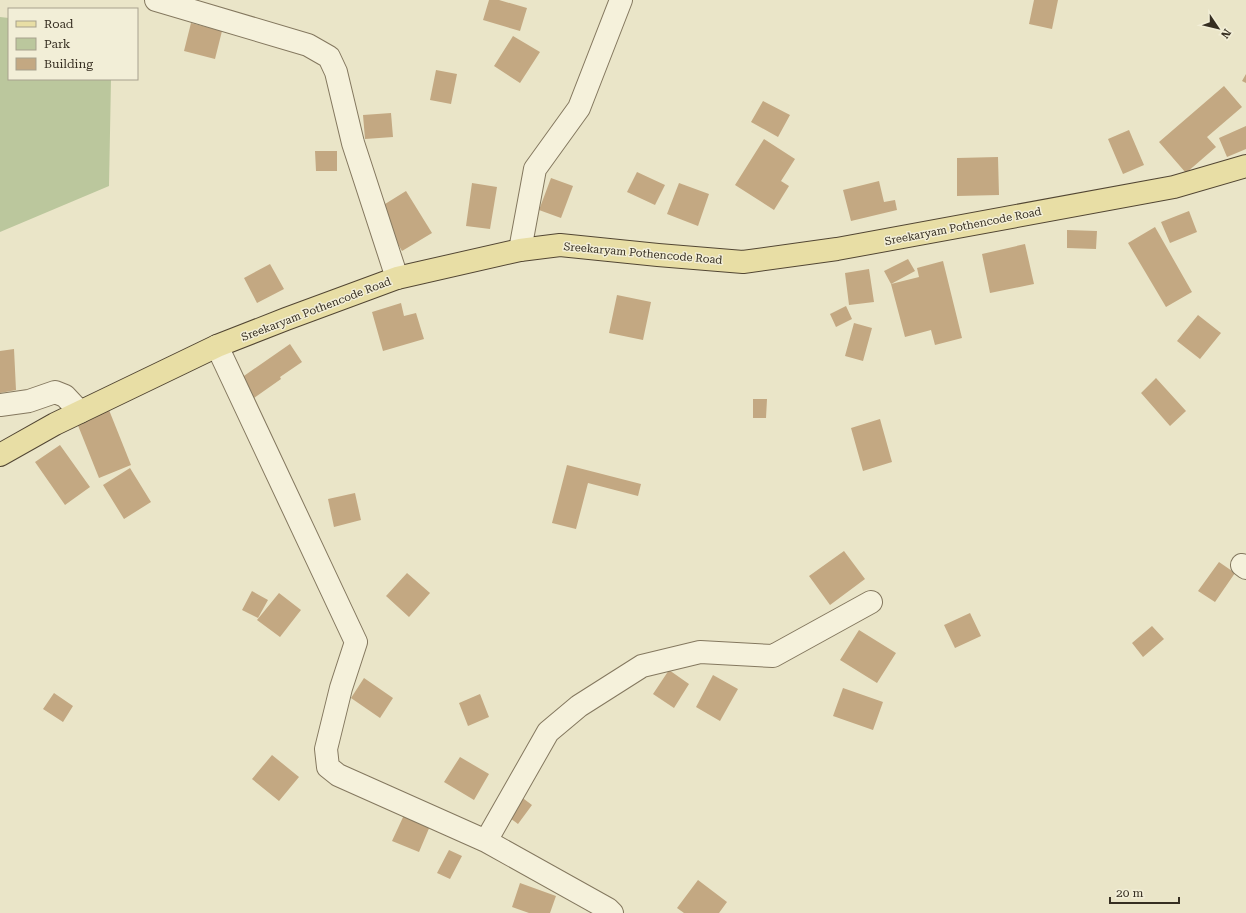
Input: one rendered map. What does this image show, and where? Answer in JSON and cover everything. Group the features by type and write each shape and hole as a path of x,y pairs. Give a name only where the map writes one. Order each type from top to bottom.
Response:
{"main road":[{"name":"Sreekaryam Pothencode Road","path":"0,455 80,412 217,346 286,318 397,278 520,250 560,245 658,256 743,262 837,249 1174,187 1246,166"}],"street":[{"path":"156,0 308,46 329,57 336,72 353,143 397,278"},
{"path":"520,250 535,169 579,108 621,0"},
{"path":"217,346 356,642 340,688 326,749 328,767 338,775 486,842 608,909 612,913"},
{"path":"0,405 29,401 55,392 65,396 80,412"},
{"path":"486,842 548,732 579,706 642,666 700,652 773,656 871,602"}],"green space":[{"path":"0,17 8,18 8,80 111,80 109,186 0,232"}],"building":[{"path":"489,0 499,0 527,8 520,31 483,20"},
{"path":"1034,0 1058,0 1052,29 1029,24"},
{"path":"191,23 222,31 215,59 184,51"},
{"path":"513,36 540,52 520,83 494,66"},
{"path":"436,70 457,74 451,104 430,100"},
{"path":"1246,74 1246,83 1242,81"},
{"path":"1224,86 1242,107 1207,137 1216,147 1186,173 1159,142"},
{"path":"763,101 790,115 778,137 751,122"},
{"path":"391,113 393,137 365,139 363,115"},
{"path":"1246,126 1246,149 1227,157 1219,138"},
{"path":"1129,130 1144,165 1123,174 1108,139"},
{"path":"764,139 795,159 781,181 789,186 774,210 735,185"},
{"path":"315,151 337,151 337,171 316,171"},
{"path":"998,157 999,195 957,196 957,158"},
{"path":"637,172 665,185 655,205 627,192"},
{"path":"551,178 573,186 561,218 539,210"},
{"path":"879,181 884,202 895,200 897,210 851,221 843,190"},
{"path":"472,183 497,187 490,229 466,226"},
{"path":"679,183 709,194 698,226 667,214"},
{"path":"406,191 432,233 402,251 377,209"},
{"path":"1189,211 1197,232 1170,243 1161,222"},
{"path":"1155,227 1192,292 1166,307 1128,243"},
{"path":"1067,230 1097,231 1096,249 1067,248"},
{"path":"1025,244 1034,284 990,293 982,254"},
{"path":"908,259 915,271 891,284 884,271"},
{"path":"943,261 962,338 935,345 931,330 905,337 891,284 919,277 917,268"},
{"path":"270,264 284,289 257,303 244,278"},
{"path":"869,269 874,302 849,305 845,273"},
{"path":"617,295 651,302 643,340 609,333"},
{"path":"401,303 404,316 416,313 424,339 383,351 372,312"},
{"path":"846,306 852,319 836,327 830,314"},
{"path":"1198,315 1221,333 1200,359 1177,341"},
{"path":"854,323 872,328 863,361 845,356"},
{"path":"290,344 302,362 254,398 241,378"},
{"path":"14,349 16,390 0,393 0,351"},
{"path":"1156,378 1186,411 1170,426 1141,393"},
{"path":"753,399 767,399 766,418 753,418"},
{"path":"109,410 131,465 99,478 77,423"},
{"path":"880,419 892,462 863,471 851,428"},
{"path":"60,445 90,487 65,505 35,462"},
{"path":"567,465 641,484 638,496 588,483 576,529 552,523"},
{"path":"130,468 151,502 124,519 103,485"},
{"path":"355,493 361,520 334,527 328,499"},
{"path":"844,551 865,579 830,605 809,576"},
{"path":"1219,562 1235,573 1215,602 1198,591"},
{"path":"407,573 430,593 409,617 386,596"},
{"path":"252,591 268,600 258,618 242,610"},
{"path":"279,593 301,610 280,637 257,620"},
{"path":"970,613 981,636 955,648 944,625"},
{"path":"1152,626 1164,639 1143,657 1132,643"},
{"path":"859,630 896,653 877,683 840,660"},
{"path":"669,670 689,684 674,708 653,694"},
{"path":"713,675 738,689 720,721 696,707"},
{"path":"364,678 393,698 380,718 351,698"},
{"path":"843,688 883,702 873,730 833,716"},
{"path":"54,693 73,706 63,722 43,709"},
{"path":"480,694 489,717 468,726 459,703"},
{"path":"272,755 299,777 279,801 252,779"},
{"path":"460,757 489,774 474,800 444,782"},
{"path":"520,796 532,805 518,824 506,815"},
{"path":"404,815 430,826 419,852 392,841"},
{"path":"449,850 462,856 450,879 437,873"},
{"path":"698,880 727,902 719,913 684,913 677,908"},
{"path":"520,883 556,896 550,913 529,913 512,907"}]}
